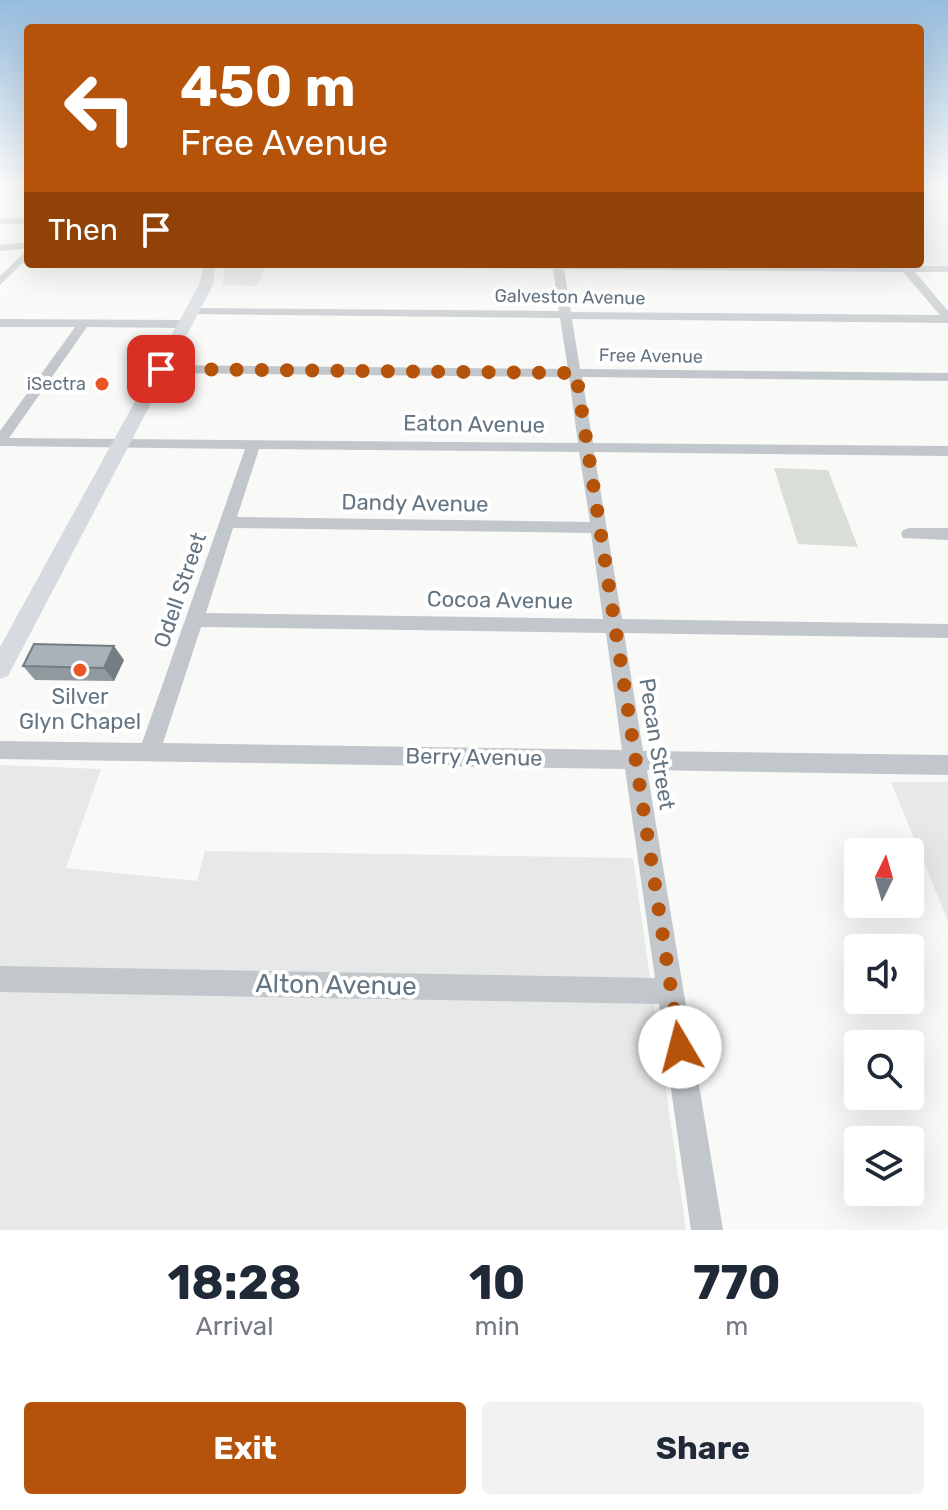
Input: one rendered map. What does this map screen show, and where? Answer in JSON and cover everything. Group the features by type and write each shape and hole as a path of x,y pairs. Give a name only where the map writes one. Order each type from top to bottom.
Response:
{"main road":[{"path":"0,669 206,285 209,268"}],"street":[{"path":"0,248 24,245"},
{"path":"0,282 24,256"},
{"path":"924,267 948,269"},
{"name":"Pecan Street","path":"558,268 707,1230"},
{"path":"905,268 948,318"},
{"name":"Galveston Avenue","path":"0,323 568,315 948,318"},
{"path":"0,440 84,323"},
{"name":"Free Avenue","path":"161,369 948,377"},
{"name":"Eaton Avenue","path":"0,440 948,451"},
{"name":"Odell Street","path":"150,751 254,443"},
{"name":"Dandy Avenue","path":"228,522 600,528"},
{"path":"909,534 948,534"},
{"name":"Cocoa Avenue","path":"196,620 948,631"},
{"name":"Berry Avenue","path":"0,750 948,765"},
{"name":"Alton Avenue","path":"0,979 671,991"}],"shaded area":[{"path":"924,244 948,244 948,266 924,265"},
{"path":"224,268 265,268 257,286 223,285"},
{"path":"774,468 828,470 858,547 798,544"},
{"path":"0,765 101,769 66,868 197,881 205,851 633,858 686,1230 0,1230"},
{"path":"891,782 948,782 948,921 924,862 924,838 914,838"}],"building":[{"path":"34,644 114,646 104,668 23,666"}],"place":[{"name":"iSectra","path":"102,384"},
{"name":"Silver Glyn Chapel","path":"80,670"}],"route":[{"path":"161,369 576,373 680,1047"}]}
